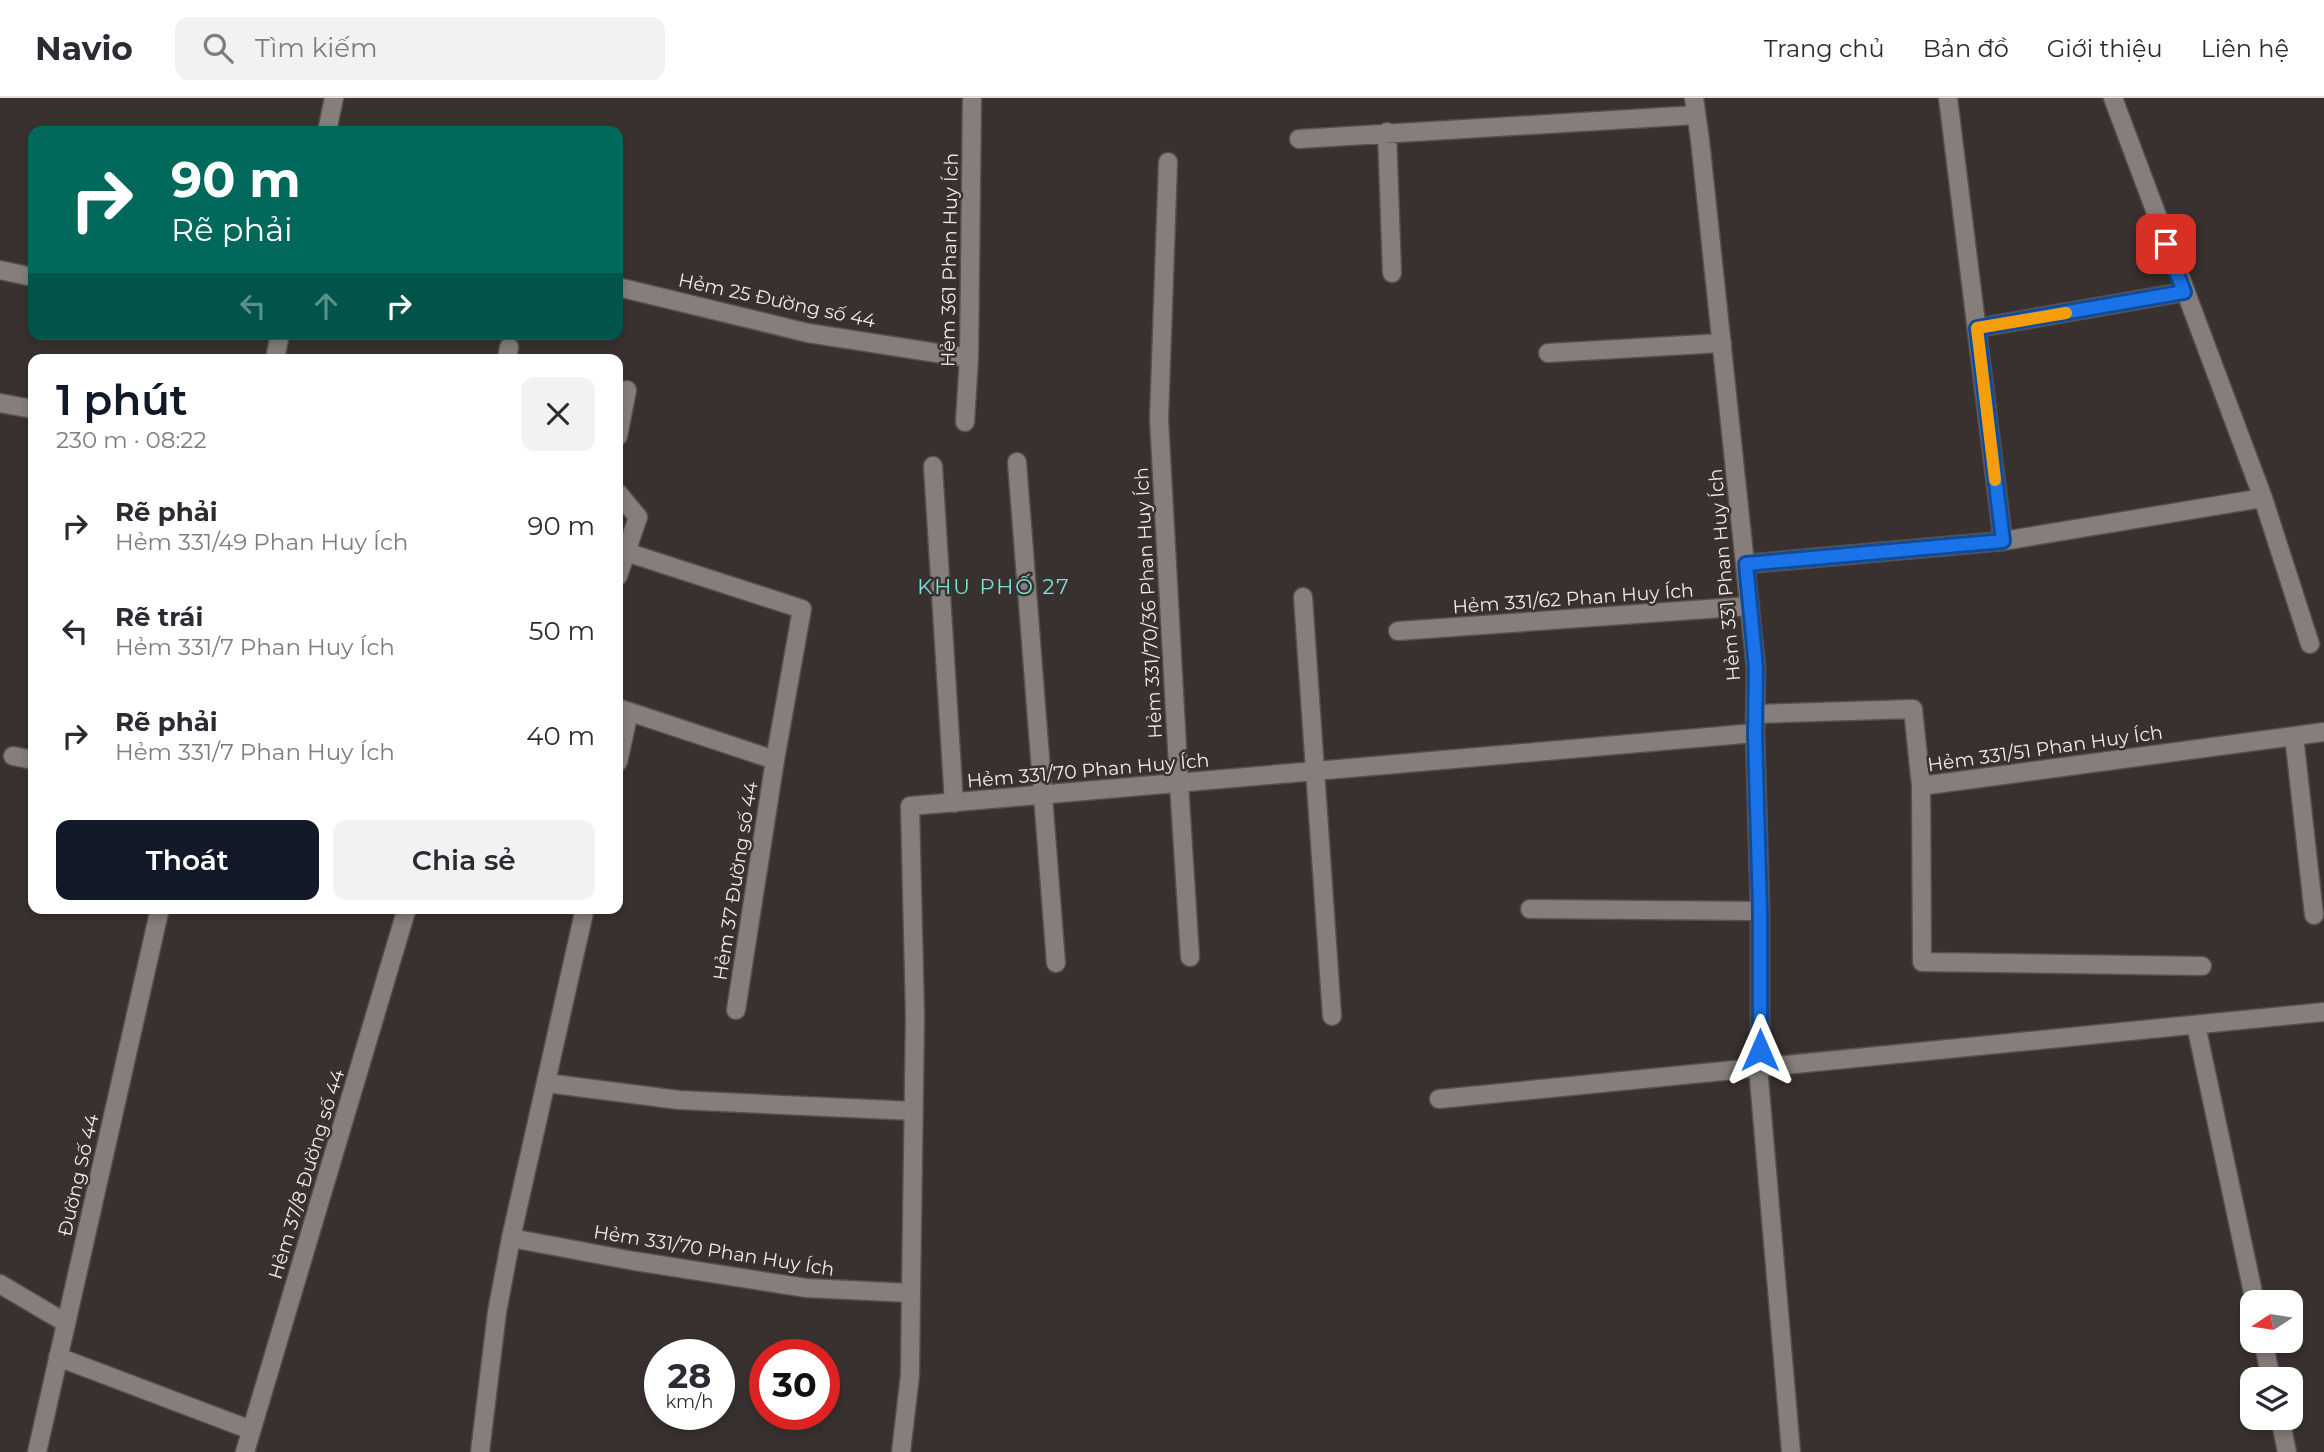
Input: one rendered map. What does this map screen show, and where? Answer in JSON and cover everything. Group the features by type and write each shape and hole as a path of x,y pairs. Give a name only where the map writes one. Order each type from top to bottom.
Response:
{"street":[{"path":"328,126 334,98"},
{"name":"Hẻm 361 Phan Huy Ích","path":"965,422 969,358 972,98"},
{"path":"1948,98 2003,541"},
{"path":"2113,98 2263,498 2310,645"},
{"path":"1299,139 1695,107"},
{"name":"Hẻm 331 Phan Huy Ích","path":"1695,107 1756,668 1760,911 1759,1058 1791,1452"},
{"path":"1387,132 1392,273"},
{"name":"Hẻm 331/70/36 Phan Huy Ích","path":"1168,162 1159,419 1190,957"},
{"path":"0,270 28,276"},
{"name":"Hẻm 25 Đường số 44","path":"623,288 808,332 969,358"},
{"path":"1977,328 2184,292"},
{"path":"1548,353 1722,343"},
{"path":"623,410 627,390"},
{"path":"0,403 28,409"},
{"path":"1017,462 1056,963"},
{"path":"933,466 954,803"},
{"path":"1746,564 2003,541 2263,498"},
{"path":"623,499 638,517 623,561"},
{"name":"Hẻm 37 Đường số 44","path":"626,552 802,609 775,760 736,1010"},
{"path":"1303,597 1332,1016"},
{"name":"Hẻm 331/62 Phan Huy Ích","path":"1398,631 1750,606"},
{"name":"Hẻm 331/51 Phan Huy Ích","path":"1755,714 1913,709 1921,786 2324,732"},
{"name":"Hẻm 37 Đường số 44","path":"623,710 775,760"},
{"name":"Hẻm 331/70 Phan Huy Ích","path":"901,1452 910,1375 915,1016 910,806 1755,733"},
{"path":"2294,736 2314,915"},
{"path":"13,756 28,759"},
{"path":"1921,786 1922,962 2202,966"},
{"path":"1530,909 1760,911"},
{"name":"Đường Số 44","path":"37,1452 159,914"},
{"name":"Hẻm 37/8 Đường số 44","path":"245,1452 405,914"},
{"path":"480,1452 497,1312 511,1238 584,914"},
{"path":"1439,1099 1759,1058 2196,1025 2324,1012"},
{"path":"2196,1025 2252,1290"},
{"path":"546,1083 679,1100 913,1111"},
{"name":"Hẻm 331/70 Phan Huy Ích","path":"511,1238 634,1261 806,1288 911,1293"},
{"path":"0,1284 65,1323"},
{"path":"58,1357 251,1430"},
{"path":"2282,1430 2287,1452"}],"slow traffic":[{"path":"1995,480 1977,328 2066,313"}],"district":[{"name":"KHU PHỐ 27","path":"994,587"}],"route":[{"path":"1760,1050 1756,668 1746,564 2003,541 1977,328 2184,292 2166,244"}]}
